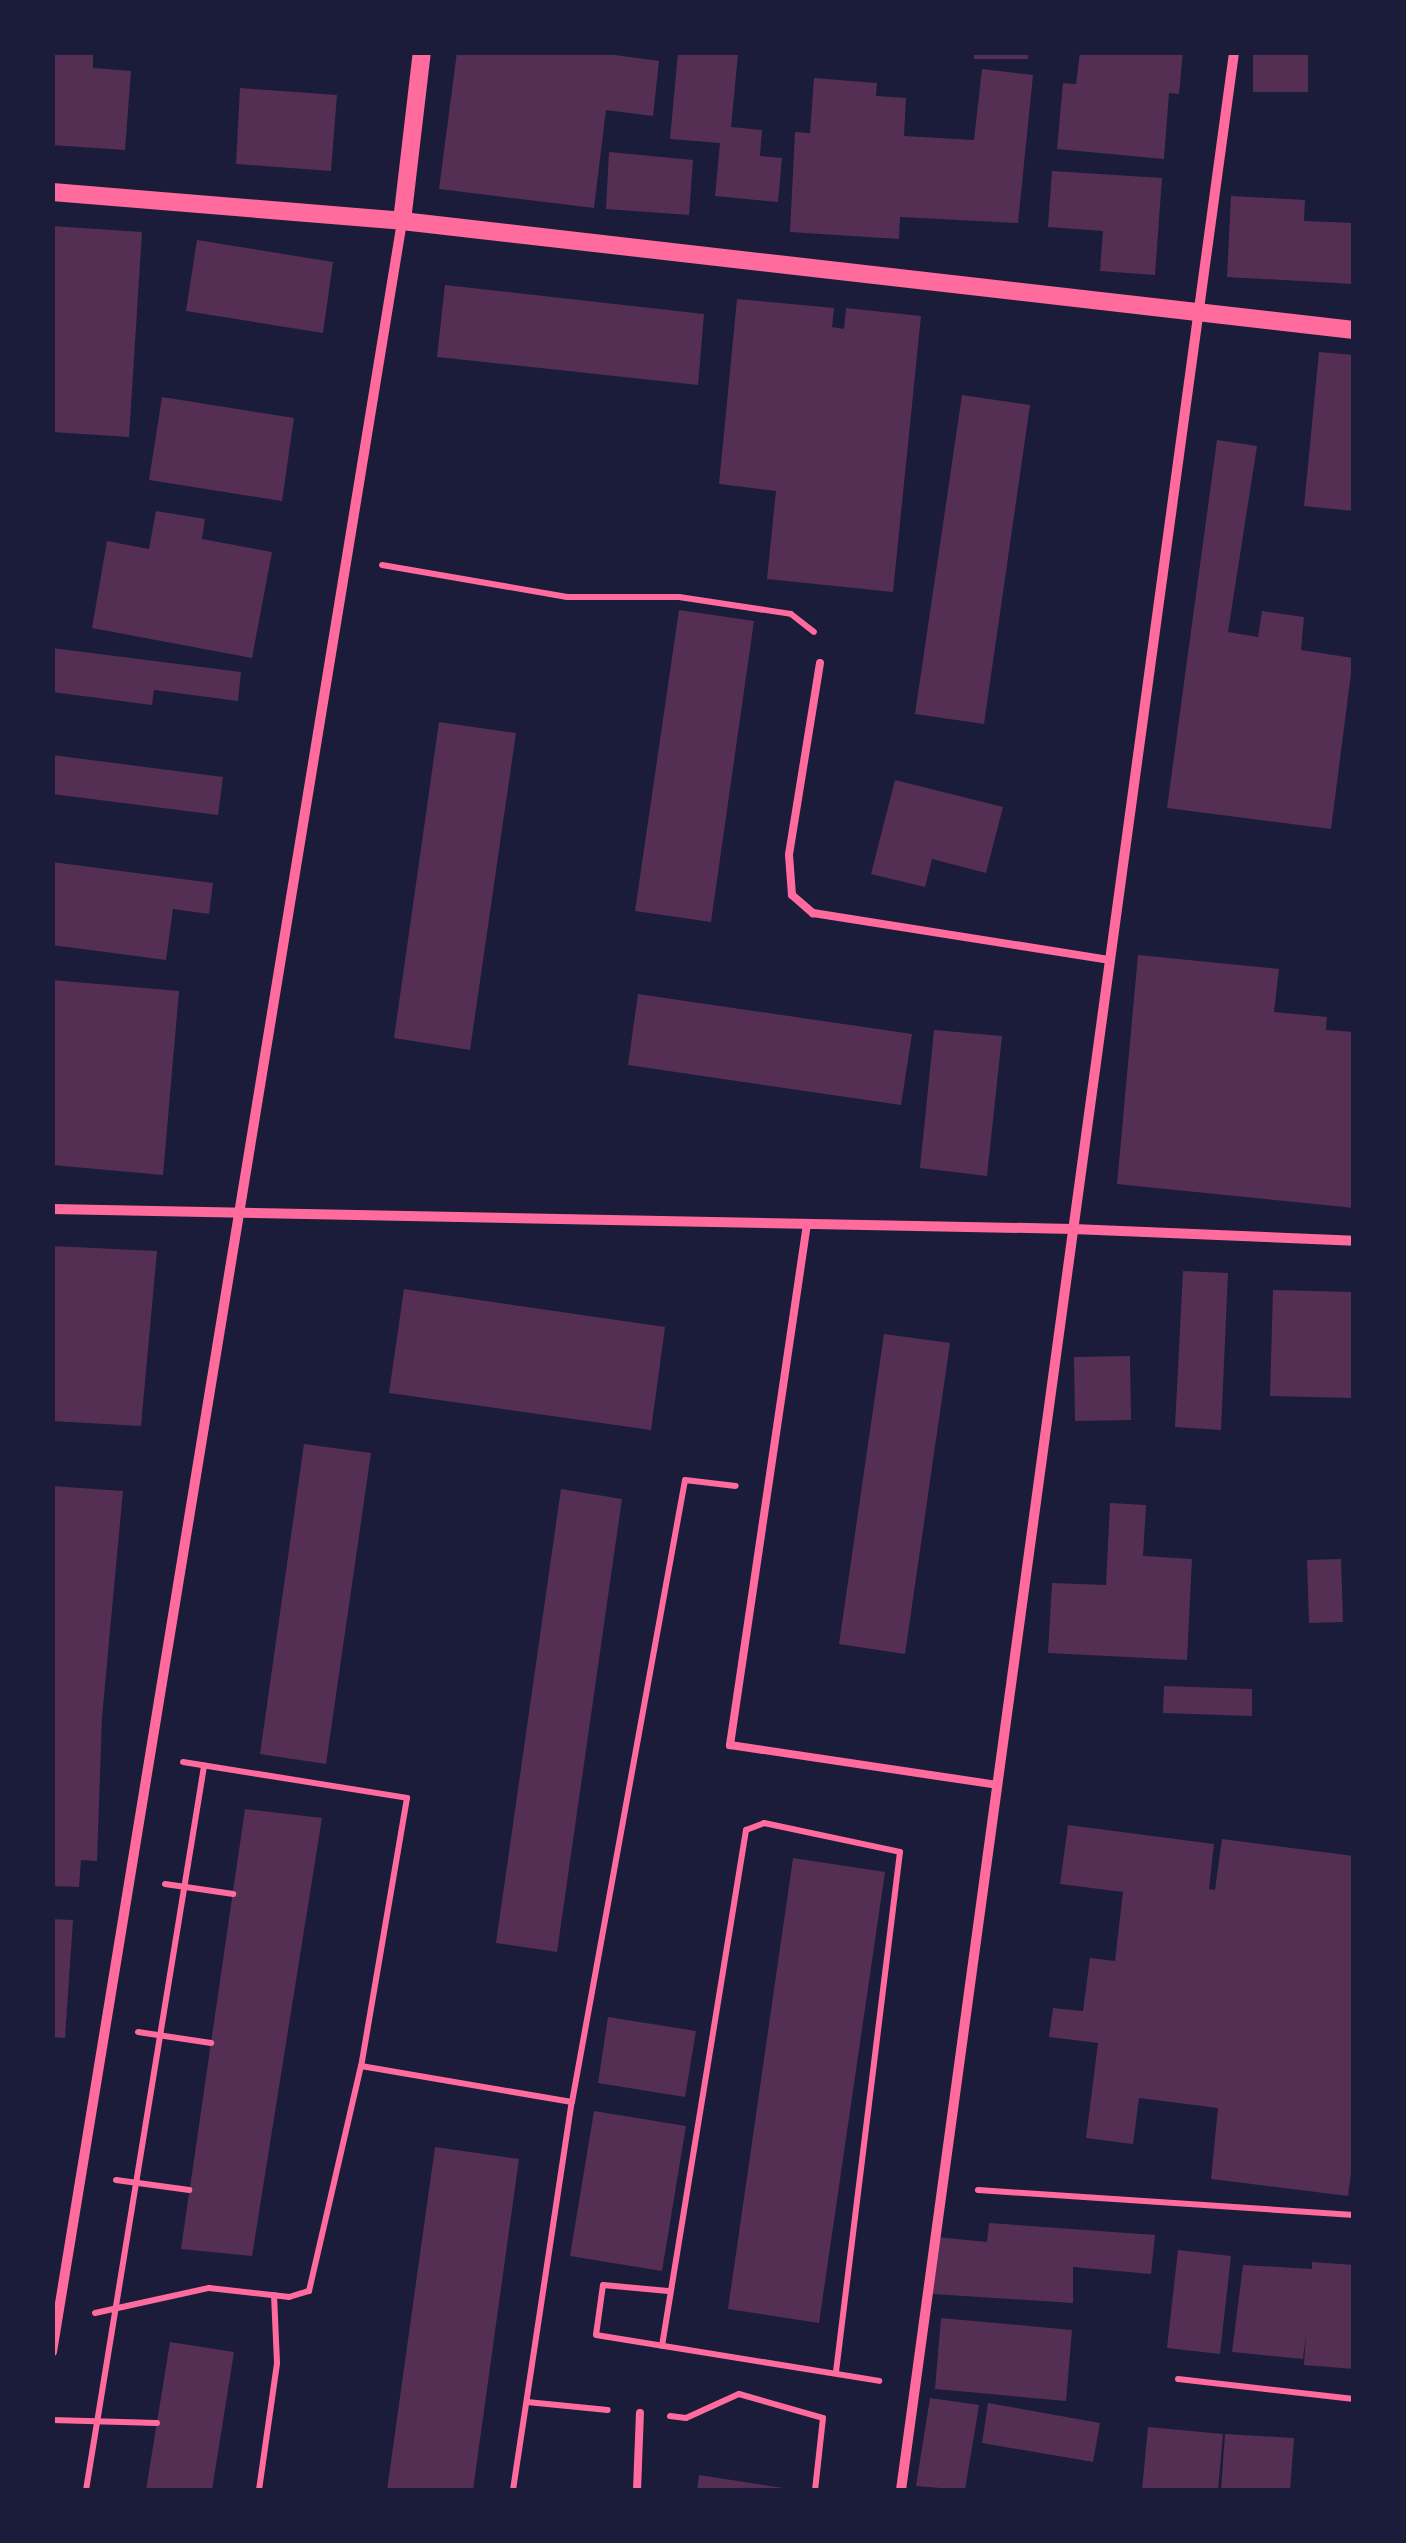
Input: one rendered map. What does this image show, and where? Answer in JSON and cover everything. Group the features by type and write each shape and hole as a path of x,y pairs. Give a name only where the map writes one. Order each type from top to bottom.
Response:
{"street":[{"path":"52,2352 402,221 422,52"},
{"path":"901,2490 1234,52"},
{"path":"52,192 402,221 1354,330"},
{"path":"52,1209 1074,1228 1354,1242"}],"lane":[{"path":"820,663 788,855 792,895 813,913 1110,960"},
{"path":"807,1224 730,1745 997,1785"},
{"path":"637,2490 640,2414"}],"path":[{"path":"346,558 567,598 679,598 790,614 815,632 820,663"},
{"path":"513,2490 572,2102 685,1480 767,1490"},
{"path":"55,2317 115,2310 209,2288 274,2295 309,2291 361,2066 407,1798 150,1757"},
{"path":"86,2490 204,1766"},
{"path":"662,2346 746,1830 764,1823 900,1852 836,2372"},
{"path":"131,1878 232,1894"},
{"path":"106,2028 211,2043"},
{"path":"361,2066 572,2102"},
{"path":"82,2176 190,2190"},
{"path":"942,2188 1354,2215"},
{"path":"668,2291 602,2285 596,2335 836,2372 915,2389"},
{"path":"259,2490 276,2363 274,2295"},
{"path":"1178,2379 1354,2398"},
{"path":"527,2402 686,2418 739,2394 823,2418 814,2490"},
{"path":"52,2420 157,2424"}],"building":[{"path":"52,52 93,52 93,68 131,71 125,150 52,145"},
{"path":"457,52 593,52 659,61 653,116 606,110 594,208 439,189"},
{"path":"678,52 738,54 731,127 762,130 760,156 782,158 778,202 715,196 720,143 670,139"},
{"path":"974,52 1028,52 1028,59 974,59"},
{"path":"1080,52 1183,52 1179,94 1169,93 1164,159 1057,149 1063,83 1076,84"},
{"path":"1253,52 1308,52 1308,92 1253,92"},
{"path":"982,69 1033,75 1018,223 900,217 899,239 790,232 795,132 810,133 814,78 877,83 876,96 906,98 904,136 974,140"},
{"path":"240,88 337,95 331,171 236,164"},
{"path":"609,152 693,160 689,215 606,209"},
{"path":"1052,171 1162,178 1155,275 1100,271 1103,231 1048,227"},
{"path":"1231,196 1305,200 1304,221 1354,223 1354,284 1227,277"},
{"path":"52,226 142,232 129,437 52,432"},
{"path":"197,240 333,262 323,333 186,311"},
{"path":"445,285 704,314 698,385 437,357"},
{"path":"737,299 834,308 832,327 844,329 846,308 921,316 893,592 767,579 776,491 719,484"},
{"path":"1319,352 1354,355 1354,511 1304,506"},
{"path":"962,395 1030,405 984,724 915,714"},
{"path":"162,397 294,418 282,501 149,480"},
{"path":"1217,440 1257,446 1228,632 1258,637 1262,611 1304,617 1301,650 1353,658 1331,829 1167,808"},
{"path":"156,511 205,519 202,539 272,552 252,658 92,628 107,541 149,549"},
{"path":"679,610 754,621 711,922 635,911"},
{"path":"52,648 241,672 238,701 154,690 152,705 52,692"},
{"path":"439,722 516,733 470,1050 394,1038"},
{"path":"52,755 223,777 218,815 52,794"},
{"path":"895,780 1003,807 986,873 932,859 925,887 871,874"},
{"path":"52,862 213,883 209,914 173,909 166,960 52,945"},
{"path":"1138,955 1279,969 1274,1012 1327,1017 1326,1030 1354,1032 1354,1208 1117,1184"},
{"path":"52,980 179,991 163,1175 52,1165"},
{"path":"638,994 912,1034 901,1105 628,1065"},
{"path":"934,1030 1002,1036 987,1176 920,1168"},
{"path":"52,1246 157,1251 141,1426 52,1421"},
{"path":"1183,1271 1228,1273 1221,1430 1175,1427"},
{"path":"404,1289 665,1327 651,1430 389,1393"},
{"path":"1273,1290 1354,1292 1354,1398 1270,1396"},
{"path":"884,1334 950,1343 905,1654 839,1644"},
{"path":"1130,1356 1131,1420 1075,1421 1074,1357"},
{"path":"304,1444 371,1453 326,1764 260,1754"},
{"path":"52,1486 123,1491 102,1717 97,1861 81,1860 79,1887 52,1886"},
{"path":"561,1489 622,1499 557,1952 496,1943"},
{"path":"1110,1503 1146,1505 1143,1556 1192,1559 1187,1660 1048,1653 1052,1583 1106,1585"},
{"path":"1341,1559 1343,1622 1309,1623 1307,1560"},
{"path":"1164,1686 1252,1689 1252,1716 1163,1713"},
{"path":"245,1809 322,1818 252,2256 181,2249"},
{"path":"1068,1825 1214,1844 1209,1889 1215,1890 1222,1839 1354,1856 1354,2151 1348,2196 1211,2179 1218,2108 1139,2098 1133,2144 1086,2138 1098,2043 1049,2037 1053,2008 1083,2011 1090,1958 1115,1961 1123,1892 1060,1884"},
{"path":"793,1858 885,1872 819,2323 728,2309"},
{"path":"52,1919 73,1920 65,2038 52,2037"},
{"path":"608,2017 696,2031 685,2097 598,2083"},
{"path":"594,2111 686,2126 662,2271 570,2256"},
{"path":"435,2147 519,2159 473,2490 387,2490"},
{"path":"989,2223 1155,2235 1151,2274 1073,2267 1073,2303 933,2294 936,2237 987,2242"},
{"path":"1178,2250 1231,2256 1220,2354 1167,2348"},
{"path":"1312,2262 1354,2265 1354,2369 1304,2365 1306,2333 1303,2359 1232,2352 1243,2265 1312,2269"},
{"path":"941,2318 1072,2330 1066,2401 935,2389"},
{"path":"170,2342 234,2352 212,2490 146,2490"},
{"path":"930,2398 979,2405 965,2490 916,2486"},
{"path":"988,2403 1100,2423 1093,2462 982,2443"},
{"path":"1148,2427 1223,2434 1218,2490 1142,2490"},
{"path":"1225,2434 1294,2438 1290,2490 1221,2490"},
{"path":"699,2475 783,2488 783,2490 697,2490"}]}
